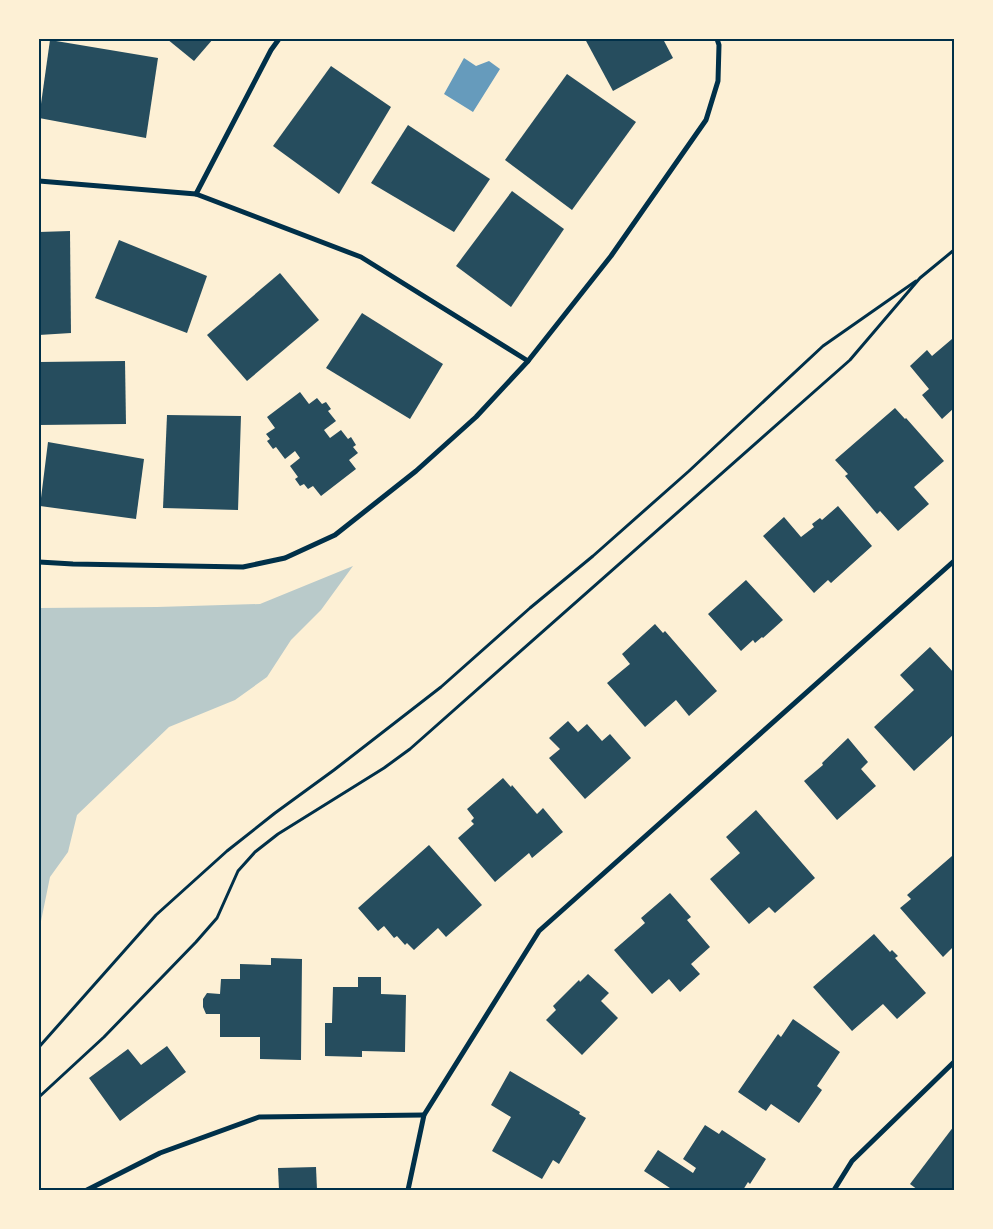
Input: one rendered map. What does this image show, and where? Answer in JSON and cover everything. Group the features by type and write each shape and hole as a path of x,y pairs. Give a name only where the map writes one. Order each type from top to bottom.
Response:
{"street":[{"path":"196,194 271,50 279,39"},
{"path":"39,562 243,567 285,558 335,534 416,471 476,417 528,361 611,256 706,120 718,81 719,45 717,39"},
{"path":"39,181 196,194 361,257 528,361"},
{"path":"408,1190 424,1116 539,931 954,561"},
{"path":"834,1190 852,1161 954,1062"},
{"path":"87,1190 160,1154 259,1117 424,1116"}],"path":[{"path":"39,1047 156,915 227,852 275,813 442,687 530,608 690,471 823,346 920,278 954,250"},
{"path":"39,1097 104,1037 196,942 217,918 238,871 255,852 278,834 384,768 410,749 850,360 920,278"}],"shaded area":[{"path":"353,566 321,610 291,640 267,677 235,700 169,727 77,815 68,852 50,877 39,931 39,608 260,604"}],"water":[{"path":"464,58 476,66 489,61 500,69 473,112 444,94"}],"building":[{"path":"167,39 213,39 194,61"},
{"path":"585,39 663,39 673,58 613,91"},
{"path":"50,40 158,58 146,138 39,118"},
{"path":"331,66 391,107 339,194 273,146"},
{"path":"567,74 636,122 572,210 505,160"},
{"path":"408,125 490,179 454,232 371,183"},
{"path":"512,191 564,229 511,307 456,266"},
{"path":"70,231 71,333 39,335 39,232"},
{"path":"119,240 207,276 187,333 95,298"},
{"path":"280,273 319,320 247,381 207,335"},
{"path":"362,313 443,364 410,419 326,368"},
{"path":"952,339 954,341 954,408 942,419 922,395 929,389 910,366 927,350 932,356"},
{"path":"125,361 126,424 39,425 39,362"},
{"path":"300,392 309,404 317,398 322,404 326,402 331,409 328,411 336,421 324,430 330,438 341,430 348,439 351,437 356,445 353,447 358,453 349,460 356,469 321,496 313,486 308,489 304,484 300,486 295,479 298,477 290,466 300,458 295,451 285,459 276,447 273,449 267,441 270,439 266,434 275,428 267,417"},
{"path":"895,408 944,461 914,487 929,504 898,531 880,511 877,514 845,476 848,474 835,460"},
{"path":"167,415 241,416 238,510 163,508"},
{"path":"48,442 144,459 136,519 40,506"},
{"path":"838,506 872,546 831,583 828,580 814,593 763,536 784,517 801,537 814,527 812,524 820,518 822,520"},
{"path":"746,580 783,620 763,638 755,643 753,640 741,651 708,614"},
{"path":"655,624 663,633 665,631 717,691 689,716 676,700 645,727 607,683 630,664 622,654"},
{"path":"930,647 954,673 954,734 914,771 874,727 914,690 900,675"},
{"path":"568,721 578,732 587,724 602,741 610,734 631,758 585,799 549,758 560,749 549,738"},
{"path":"848,738 868,762 861,769 876,786 837,820 804,781 823,765 822,763"},
{"path":"503,778 511,787 512,785 537,814 543,808 563,832 532,858 529,853 495,882 458,838 474,824 471,821 474,818 467,809"},
{"path":"756,810 815,878 775,913 769,907 749,924 710,879 740,853 726,837"},
{"path":"429,845 482,905 446,937 438,928 414,950 407,943 405,945 397,936 394,938 384,926 378,931 358,908"},
{"path":"952,856 954,859 954,946 943,957 900,908 911,899 907,895"},
{"path":"670,893 691,917 687,920 710,947 691,964 700,974 680,992 669,979 652,994 614,950 645,923 641,918"},
{"path":"874,934 890,952 892,950 898,956 895,958 926,993 897,1019 883,1004 852,1031 813,987"},
{"path":"271,958 302,959 301,1060 260,1059 260,1037 220,1037 220,1014 206,1014 203,1007 203,999 207,993 220,994 221,979 240,979 240,964 271,965"},
{"path":"588,974 609,993 601,1001 618,1018 582,1055 546,1020 556,1010 553,1006 579,980 580,982"},
{"path":"358,977 381,977 381,994 406,995 405,1052 362,1051 362,1057 325,1056 325,1023 332,1023 333,987 358,987"},
{"path":"793,1019 840,1052 817,1086 822,1090 799,1123 771,1104 766,1111 738,1092 778,1034 781,1037"},
{"path":"167,1046 186,1072 120,1121 89,1078 128,1049 141,1065"},
{"path":"510,1071 580,1112 579,1114 586,1118 559,1164 553,1160 542,1179 492,1151 511,1117 491,1105"},
{"path":"705,1125 719,1134 722,1130 766,1159 750,1184 748,1182 743,1190 740,1188 739,1190 716,1190 712,1188 710,1190 673,1190 644,1171 658,1150 693,1173 696,1168 683,1159"},
{"path":"954,1126 954,1190 918,1190 910,1184"},
{"path":"316,1167 317,1190 279,1190 278,1168"},
{"path":"358,1188 358,1190 326,1190 326,1189"}]}
